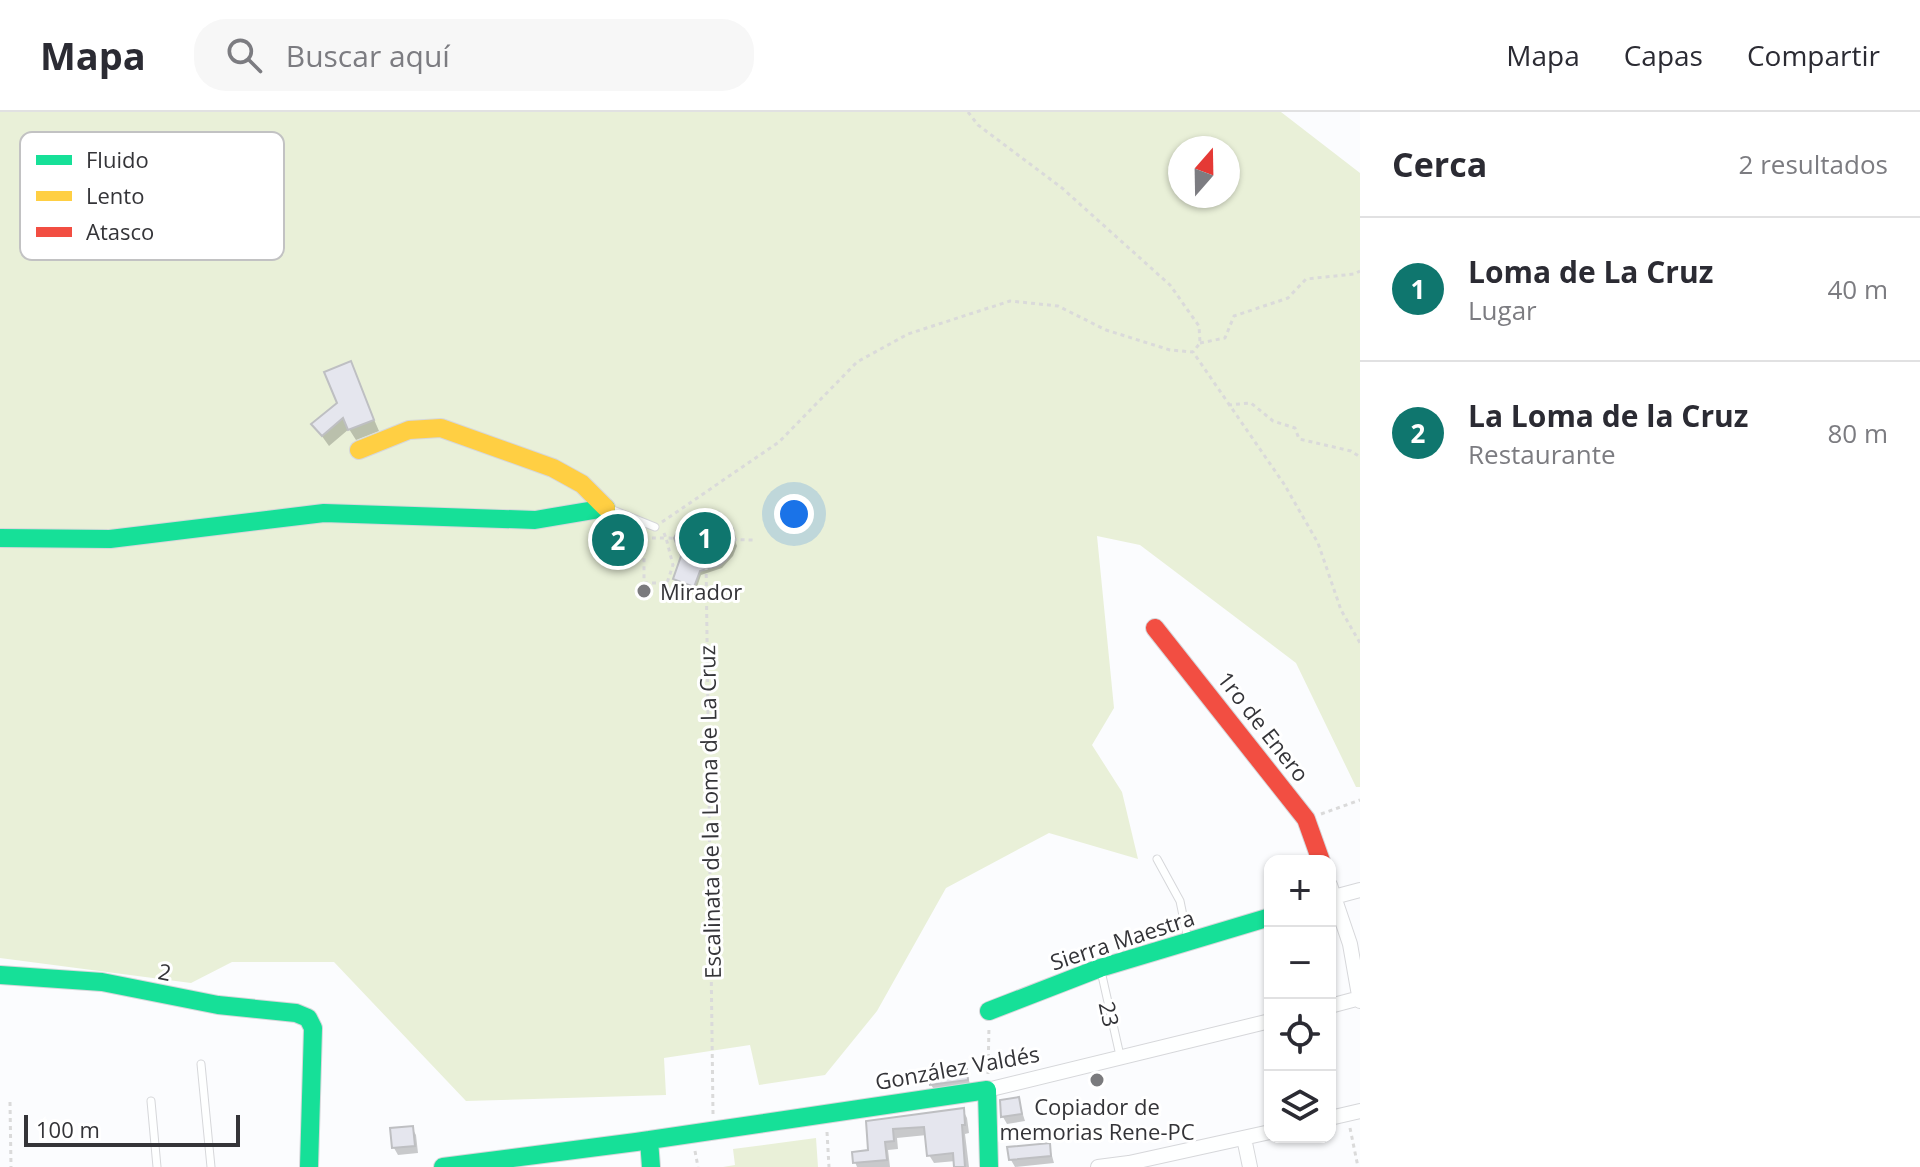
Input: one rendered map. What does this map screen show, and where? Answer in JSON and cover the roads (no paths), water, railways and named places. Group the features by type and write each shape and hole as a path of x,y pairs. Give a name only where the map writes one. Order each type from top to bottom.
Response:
{"street":[{"path":"359,450 409,429 441,428 553,468 582,484 606,508"},
{"path":"0,538 110,539 324,513 535,520 606,508"},
{"name":"1ro de Enero","path":"1155,628 1306,819 1319,855"},
{"path":"1336,892 1360,890"},
{"path":"1336,906 1350,944 1360,999 1336,1005"},
{"name":"Sierra Maestra","path":"989,1011 1100,968 1264,919"},
{"name":"2","path":"0,975 102,982 218,1005 296,1013 308,1018 313,1028 309,1167"},
{"name":"González Valdés","path":"443,1167 492,1164 987,1090 1121,1060 1264,1023"},
{"path":"987,1090 989,1167"},
{"path":"1098,1167 1129,1165 1264,1133"},
{"path":"1244,1138 1250,1167"},
{"path":"649,1140 651,1167"}],"lane":[{"path":"606,508 655,527"},
{"path":"1157,859 1180,901 1189,942"},
{"name":"23","path":"1100,968 1121,1060"},
{"path":"201,1064 211,1167"},
{"path":"151,1101 157,1167"}],"place":[{"name":"Loma de La Cruz","path":"705,538"},
{"name":"La Loma de la Cruz","path":"618,540"},
{"name":"Mirador","path":"644,591"},
{"name":"Copiador de memorias Rene-PC","path":"1097,1080"}]}
